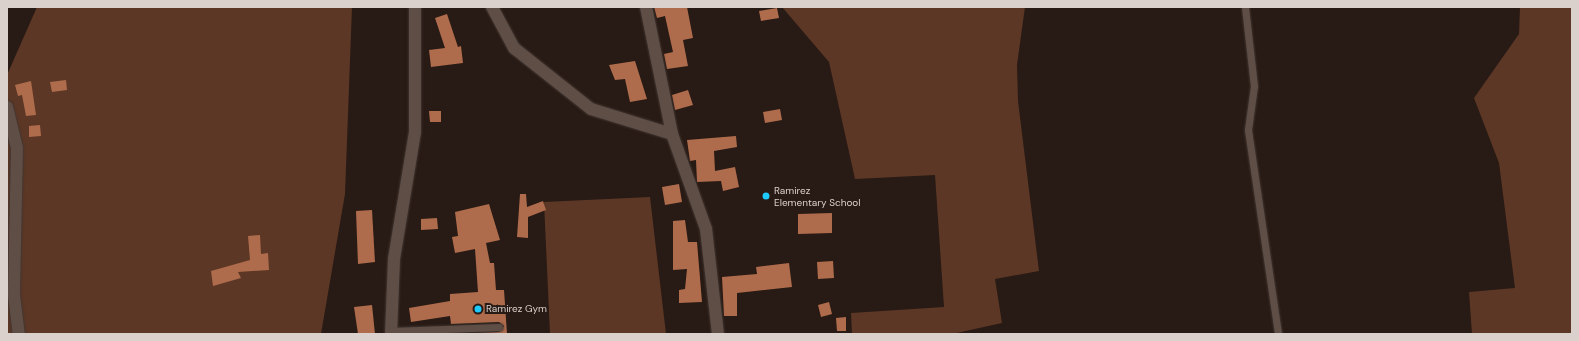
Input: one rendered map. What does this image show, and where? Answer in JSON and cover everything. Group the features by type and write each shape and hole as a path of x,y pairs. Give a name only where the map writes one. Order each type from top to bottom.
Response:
{"street":[{"path":"391,332 394,259 415,132 415,7"},
{"path":"492,7 514,48 592,109 672,134"},
{"path":"646,7 672,134 706,229 718,334"},
{"path":"7,107 17,148 14,295 19,334"}],"lane":[{"path":"1245,7 1254,86 1248,130 1278,334"},
{"path":"391,332 499,327"}],"shaded area":[{"path":"37,7 352,7 345,194 321,334 7,334 7,75"},
{"path":"782,7 1025,7 1017,65 1018,101 1039,271 995,279 1002,323 952,334 852,334 851,313 944,307 935,175 855,179 829,62"},
{"path":"1520,7 1572,7 1572,334 1472,334 1469,292 1515,288 1499,163 1474,98 1519,34"},
{"path":"650,197 666,334 550,334 544,202"}],"building":[{"path":"654,7 687,7 693,38 683,40 688,66 667,69 664,54 673,52 665,16 657,18"},
{"path":"777,8 779,18 761,21 759,11"},
{"path":"447,14 458,47 461,46 463,63 431,67 429,50 445,48 435,18"},
{"path":"635,61 647,99 630,102 625,79 615,80 609,65"},
{"path":"66,80 67,90 52,92 50,82"},
{"path":"31,81 36,115 26,116 22,95 18,96 15,85"},
{"path":"688,90 693,105 675,110 672,95"},
{"path":"780,109 782,120 765,123 763,112"},
{"path":"429,111 441,111 441,122 430,122"},
{"path":"40,125 41,136 29,137 29,126"},
{"path":"736,136 737,147 714,151 715,171 735,167 739,187 723,191 721,181 697,182 696,160 690,161 687,140"},
{"path":"679,184 682,202 665,205 662,187"},
{"path":"520,194 526,194 527,207 543,201 546,210 528,217 528,238 517,237"},
{"path":"489,204 500,240 486,243 490,263 494,263 496,290 504,290 507,334 452,334 499,332 504,326 499,322 451,324 450,316 411,322 409,308 450,301 450,294 478,292 475,249 455,253 452,237 458,236 455,212"},
{"path":"372,210 375,262 358,264 356,211"},
{"path":"832,213 832,233 798,234 798,214"},
{"path":"437,218 438,229 421,230 421,219"},
{"path":"685,220 688,242 697,242 702,302 679,303 679,290 685,289 687,269 673,270 673,221"},
{"path":"260,235 261,254 268,253 269,270 238,272 241,278 213,286 211,271 250,260 248,236"},
{"path":"833,261 834,278 818,279 817,262"},
{"path":"789,263 792,287 737,293 737,316 724,316 722,277 757,274 756,267"},
{"path":"829,302 832,314 821,317 818,305"},
{"path":"372,305 375,334 358,334 354,307"},
{"path":"846,317 846,331 837,331 836,318"}],"place":[{"name":"Ramirez Elementary School","path":"766,196"},
{"name":"Ramirez Gym","path":"478,309"}]}
